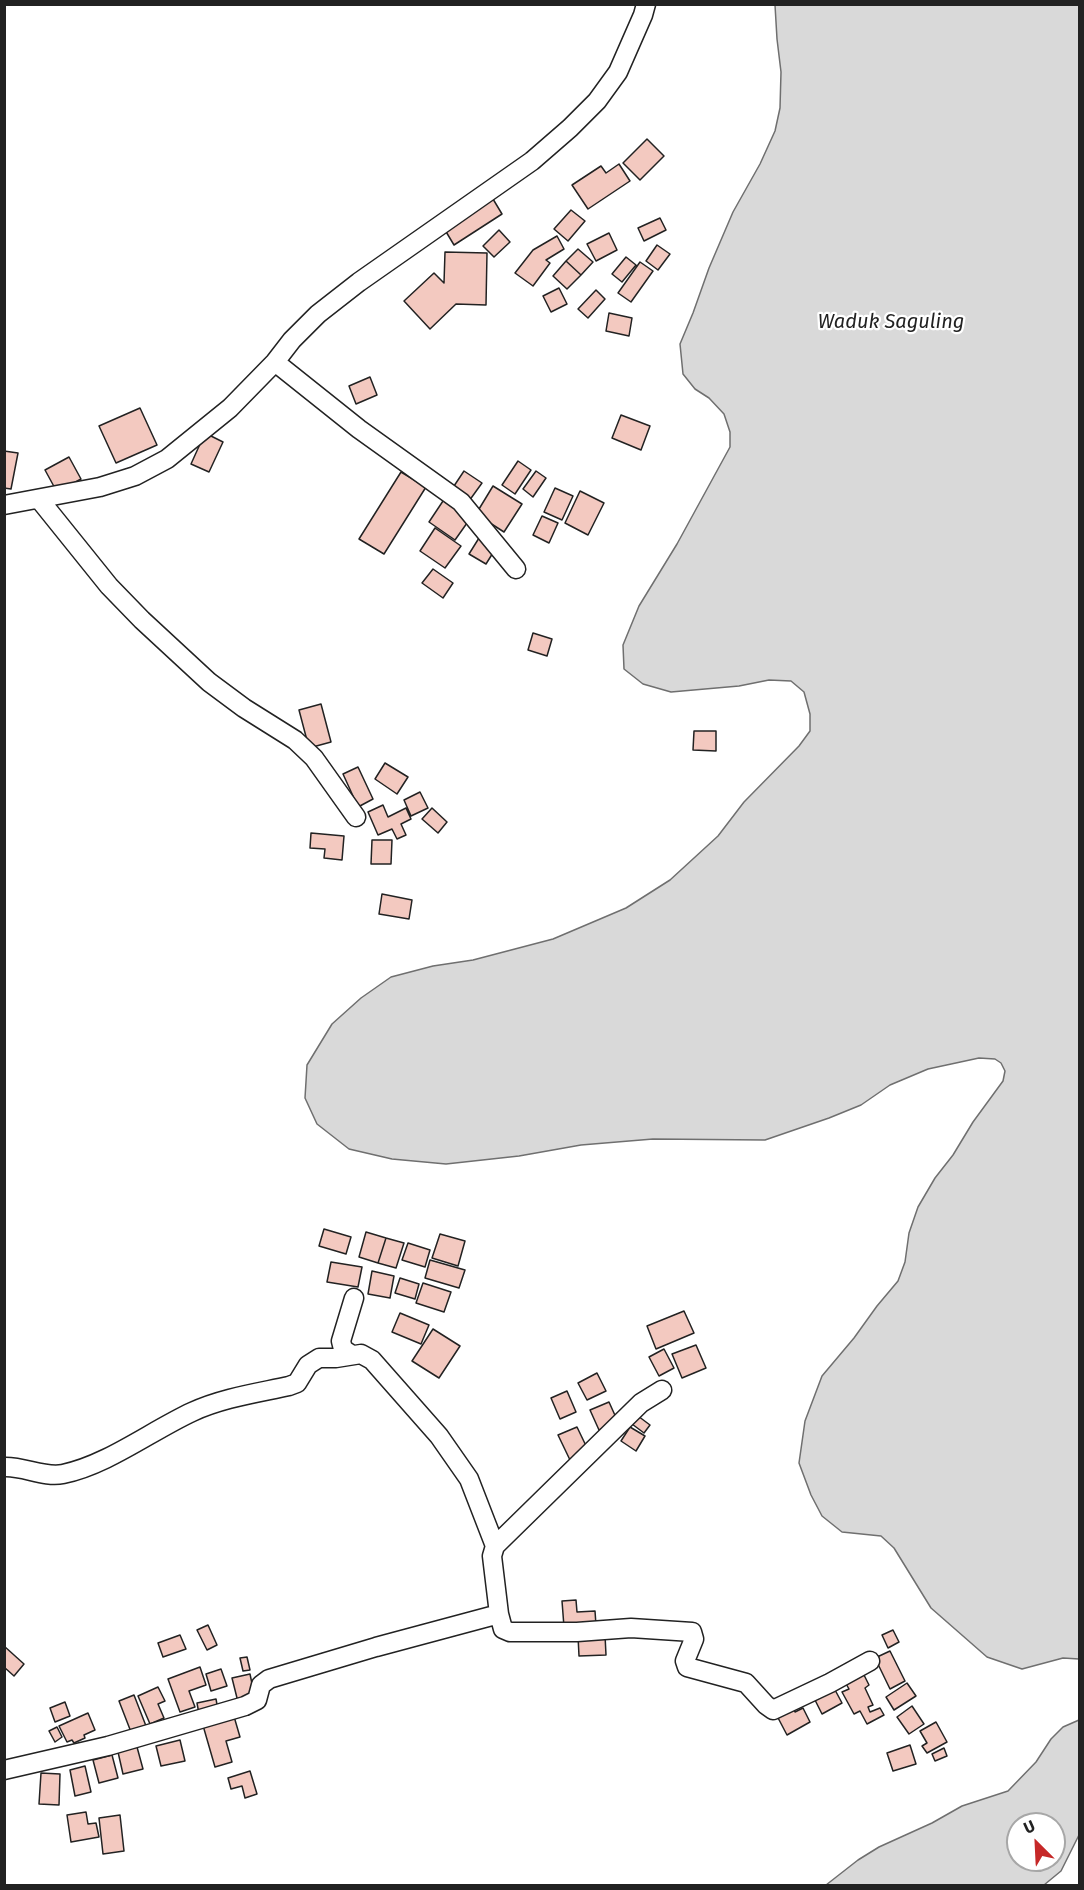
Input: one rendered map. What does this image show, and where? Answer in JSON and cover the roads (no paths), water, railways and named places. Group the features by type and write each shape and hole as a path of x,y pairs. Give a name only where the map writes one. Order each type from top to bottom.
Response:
{"street":[{"path":"4,505 100,486 126,478 167,459 230,408 318,314 359,282 532,161 570,128 597,101 618,72 644,15 646,4"},
{"path":"275,362 359,429 461,502 516,569"},
{"path":"39,499 109,586 142,620 209,682 244,708 295,740 314,758 356,816"},
{"path":"351,1355 343,1349 341,1341 354,1298"},
{"path":"4,1467 53,1475 76,1470 116,1453 203,1408 297,1383 312,1360 361,1354 372,1360 450,1451 470,1479 495,1546"},
{"path":"662,1390 641,1403 495,1546 492,1556 503,1629 510,1632 577,1632 631,1628 688,1630 692,1632 694,1639 685,1662 687,1667 746,1683 766,1706 773,1710 870,1661"},
{"path":"4,1770 108,1746 244,1706 257,1700 261,1685 269,1679 499,1614"}],"water":[{"name":"Waduk Saguling","path":"775,5 1079,5 1079,1659 1063,1658 1022,1669 987,1657 931,1608 894,1548 881,1536 842,1532 822,1516 799,1463 805,1421 822,1376 898,1281 905,1262 909,1233 918,1207 935,1178 1003,1081 1005,1071 1001,1063 995,1059 979,1058 928,1069 890,1085 861,1105 765,1140 653,1139 581,1145 519,1156 446,1164 392,1159 349,1149 317,1124 305,1098 307,1065 332,1024 361,998 391,977 433,966 473,960 553,939 626,908 670,880 718,836 744,802 799,746 810,731 810,714 804,692 791,681 769,680 739,686 671,692 643,684 624,669 623,645 639,606 677,544 730,447 730,432 724,414 709,398 695,389 683,374 680,344 733,212 760,164 775,131 780,108 781,72"},
{"path":"1079,1720 1079,1835 1066,1861 1066,1812 1006,1812 1006,1872 1060,1872 1044,1885 826,1885 879,1847 932,1823 962,1806 1008,1791 1036,1762 1051,1739 1063,1727"}]}
